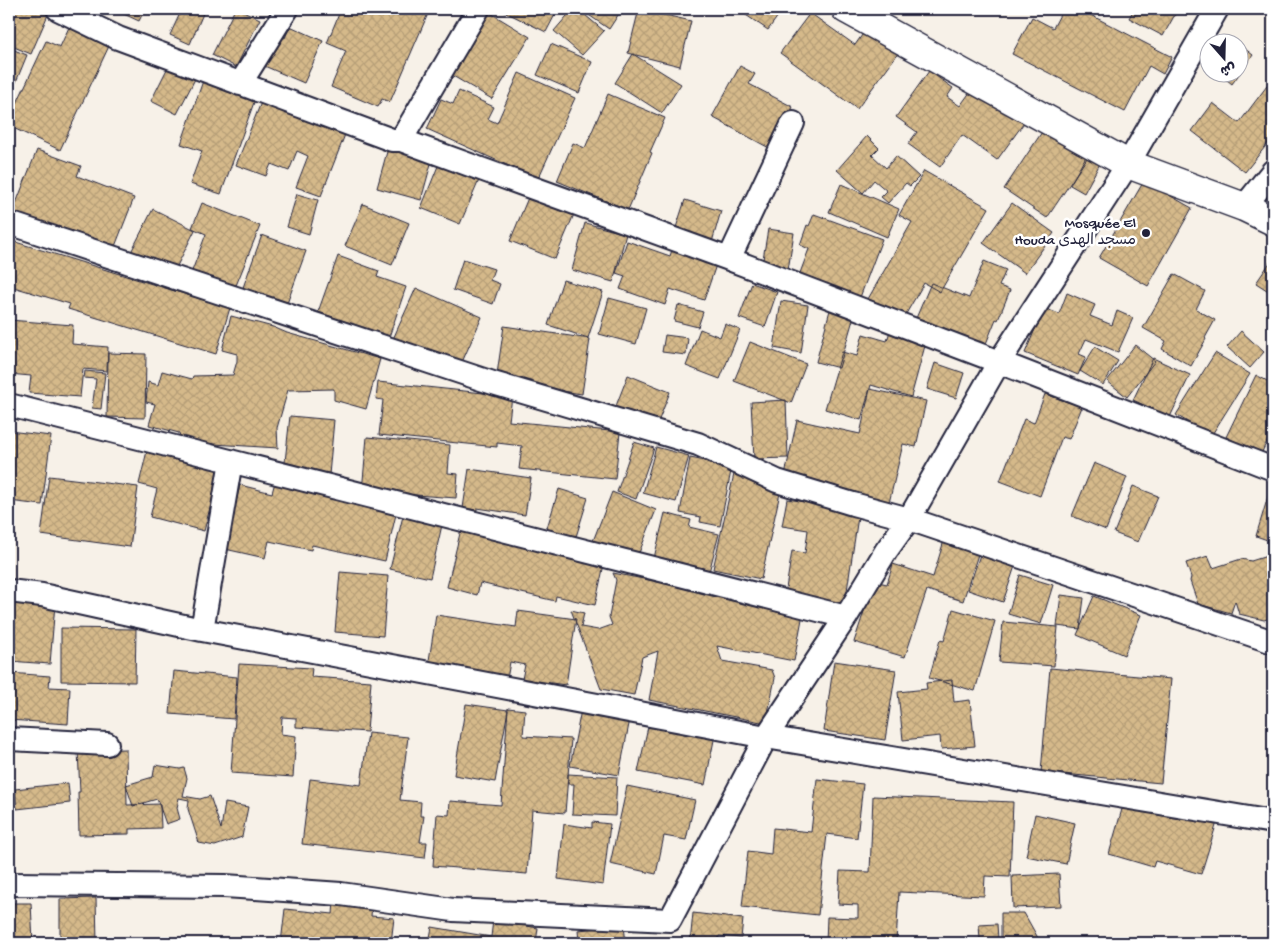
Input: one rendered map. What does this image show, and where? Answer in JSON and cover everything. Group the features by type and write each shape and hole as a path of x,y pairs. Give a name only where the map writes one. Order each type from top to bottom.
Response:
{"main road":[{"path":"846,9 1128,164 1244,207 1273,221"}],"street":[{"path":"58,9 118,38 392,140 401,140 729,259 1000,362 1273,469"},
{"path":"240,84 287,9"},
{"path":"401,140 478,9"},
{"path":"9,884 225,886 341,894 453,910 670,920 766,737 846,617 886,551 909,519 1000,362 1128,164 1217,9"},
{"path":"729,259 793,123"},
{"path":"1244,207 1273,170"},
{"path":"9,222 493,383 698,444 777,481 909,519 1273,642"},
{"path":"9,404 846,617"},
{"path":"202,630 231,461"},
{"path":"9,591 42,595 202,630 766,737 1273,822"},
{"path":"9,739 107,744"}],"building":[{"path":"9,9 50,10 31,54 9,45"},
{"path":"113,9 145,9 139,21"},
{"path":"182,9 205,9 190,44 170,35"},
{"path":"235,9 260,19 236,67 212,55"},
{"path":"341,9 430,9 390,102 382,99 378,107 331,87 346,51 327,43"},
{"path":"484,9 530,37 492,99 446,72"},
{"path":"499,9 558,9 546,32"},
{"path":"573,9 578,9 604,31 582,55 554,31"},
{"path":"580,9 622,9 609,29"},
{"path":"639,9 691,21 680,66 628,53"},
{"path":"737,9 783,9 768,30"},
{"path":"1063,9 1079,9 1172,57 1163,74 1149,66 1125,112 1012,54 1032,17 1053,28"},
{"path":"1134,9 1178,9 1163,36 1129,18"},
{"path":"810,13 855,45 867,28 899,52 857,109 780,53"},
{"path":"70,25 110,44 60,150 9,126 9,120 46,41 60,47"},
{"path":"290,26 323,41 304,83 262,65 275,34 285,38"},
{"path":"551,44 592,62 579,93 537,75"},
{"path":"9,48 27,55 9,99"},
{"path":"633,54 681,84 662,113 615,83"},
{"path":"169,65 196,77 177,114 151,101"},
{"path":"740,66 755,74 749,84 793,107 771,149 712,117"},
{"path":"929,71 953,88 947,97 960,106 976,84 1026,120 997,160 962,135 940,167 908,144 917,132 896,117"},
{"path":"519,73 575,98 538,179 427,129 441,99 453,104 459,91 494,107 488,119 497,123"},
{"path":"205,75 257,94 221,194 190,184 202,151 181,144"},
{"path":"1273,78 1273,145 1269,142 1245,172 1192,131 1213,103 1239,123"},
{"path":"608,94 665,118 628,210 557,181 573,143 585,148"},
{"path":"262,100 346,132 321,196 296,187 308,156 297,151 289,171 271,164 266,176 236,165"},
{"path":"1048,123 1091,152 1047,218 1004,189"},
{"path":"867,136 879,148 872,155 886,168 896,156 919,177 910,186 906,183 888,203 881,197 887,191 874,180 863,193 837,170"},
{"path":"388,148 432,160 421,200 377,188"},
{"path":"37,150 81,166 77,176 134,198 112,254 11,216"},
{"path":"1089,151 1103,158 1084,193 1070,185"},
{"path":"440,161 480,178 460,224 421,208"},
{"path":"924,171 989,208 940,292 924,283 903,319 868,299 912,222 899,215"},
{"name":"Mosquée El Houda مسجد الهدى","path":"1144,181 1192,208 1148,286 1099,258"},
{"path":"841,184 899,209 887,237 829,212"},
{"path":"530,193 575,212 555,259 510,241"},
{"path":"297,194 318,200 309,234 287,227"},
{"path":"685,200 721,211 710,249 673,237"},
{"path":"202,203 260,226 235,288 192,271 206,234 192,228"},
{"path":"1012,203 1054,233 1025,273 983,243"},
{"path":"363,204 409,223 392,265 345,246"},
{"path":"153,209 195,230 173,274 131,252"},
{"path":"814,214 882,239 859,300 797,281 809,249 800,245 807,225 809,226"},
{"path":"585,223 626,234 613,282 572,270"},
{"path":"768,229 794,233 788,270 762,265"},
{"path":"262,235 306,251 285,309 241,293"},
{"path":"9,240 230,308 216,354 68,309 70,304 10,286 9,290"},
{"path":"627,241 670,256 672,250 716,265 704,300 670,289 665,305 620,289 625,276 616,273"},
{"path":"338,256 379,271 377,277 406,287 389,337 318,312"},
{"path":"1273,258 1273,294 1256,283"},
{"path":"463,259 494,269 490,280 500,284 493,304 453,290"},
{"path":"984,261 1006,270 999,286 1010,290 983,351 914,323 931,283 969,298"},
{"path":"1174,274 1205,291 1196,309 1215,320 1191,366 1162,349 1166,341 1143,328"},
{"path":"563,280 603,292 588,338 548,325"},
{"path":"752,283 777,292 765,327 739,318"},
{"path":"416,288 482,317 459,369 393,339"},
{"path":"1067,293 1095,305 1090,316 1112,325 1117,311 1133,318 1118,352 1086,339 1079,354 1086,357 1078,375 1025,353 1044,308 1059,314"},
{"path":"609,298 646,308 636,344 599,334"},
{"path":"781,301 808,305 801,353 774,348"},
{"path":"678,305 703,312 698,327 674,321"},
{"path":"830,310 854,316 839,368 816,362"},
{"path":"231,316 380,359 366,409 334,400 334,389 288,390 277,428 278,448 182,442 179,433 149,425 155,404 146,402 148,382 158,385 162,371 192,379 193,376 233,375 237,354 222,350"},
{"path":"9,320 73,325 72,344 108,347 107,371 83,369 80,397 29,393 31,376 9,374"},
{"path":"725,324 740,330 720,379 686,366 700,329 720,337"},
{"path":"504,326 590,339 582,394 496,381"},
{"path":"890,331 926,342 911,397 871,385 861,420 825,409 842,352 857,356 863,334 887,341"},
{"path":"1241,331 1264,352 1250,368 1227,347"},
{"path":"665,335 688,338 686,355 662,352"},
{"path":"750,342 806,364 791,403 734,381"},
{"path":"1135,345 1155,361 1127,397 1107,381"},
{"path":"1095,347 1118,361 1103,385 1080,371"},
{"path":"108,353 146,354 145,418 107,417"},
{"path":"1215,353 1250,374 1211,436 1176,415"},
{"path":"1153,358 1190,375 1170,417 1133,400"},
{"path":"935,363 964,373 956,398 927,389"},
{"path":"85,371 105,373 101,409 92,408 96,379 84,378"},
{"path":"628,375 670,392 656,427 614,411"},
{"path":"1256,375 1273,384 1273,429 1261,454 1226,437"},
{"path":"378,382 512,396 509,421 620,432 615,479 519,469 522,446 497,443 497,447 379,435 383,400 376,399"},
{"path":"870,389 926,401 916,447 903,444 889,503 784,479 797,420 860,434"},
{"path":"1045,394 1082,407 1069,439 1062,437 1040,496 1000,481 1024,419 1034,423"},
{"path":"786,400 788,458 754,459 751,402"},
{"path":"290,416 334,420 329,475 284,471"},
{"path":"9,431 51,436 42,505 9,501"},
{"path":"367,437 450,445 448,473 458,474 456,498 362,491"},
{"path":"634,442 654,448 636,499 617,492"},
{"path":"656,447 689,456 676,502 643,493"},
{"path":"147,451 220,469 204,531 150,517 157,489 139,484"},
{"path":"690,458 732,466 720,526 700,522 701,517 680,513"},
{"path":"1094,463 1127,477 1106,530 1072,516"},
{"path":"469,469 531,478 525,515 477,508 477,510 463,508"},
{"path":"734,474 782,484 761,579 713,569"},
{"path":"49,476 138,487 130,547 41,535"},
{"path":"1273,480 1273,542 1256,536"},
{"path":"275,482 397,510 385,561 312,545 311,550 269,541 265,558 225,549 240,485 272,493"},
{"path":"1133,486 1158,496 1138,542 1114,533"},
{"path":"559,489 588,498 575,540 546,531"},
{"path":"612,492 656,510 637,558 593,541"},
{"path":"787,499 859,510 845,604 785,595 792,551 805,553 808,530 782,526"},
{"path":"665,513 691,520 689,527 719,534 709,572 654,558"},
{"path":"403,516 442,525 430,578 390,569"},
{"path":"462,525 605,560 595,605 556,596 555,601 480,583 477,595 447,587"},
{"path":"945,537 980,548 963,601 927,590 905,657 854,642 874,581 887,584 893,564 933,577"},
{"path":"982,549 1017,560 1003,602 968,590"},
{"path":"1208,556 1213,568 1241,559 1251,561 1267,556 1269,563 1273,561 1273,626 1270,618 1264,620 1239,614 1235,601 1231,613 1198,604 1186,563"},
{"path":"340,572 388,576 383,636 335,632"},
{"path":"613,573 720,594 805,603 794,661 717,646 722,661 772,670 775,678 766,723 649,700 658,651 642,657 634,695 601,689 571,610 584,613 581,627 598,630 612,625 609,617 616,580"},
{"path":"1020,575 1053,585 1041,624 1008,614"},
{"path":"1061,595 1084,598 1080,629 1057,626"},
{"path":"1094,596 1141,615 1124,655 1077,635"},
{"path":"9,601 55,604 50,664 9,661"},
{"path":"953,609 995,621 975,691 929,678 940,640 944,641"},
{"path":"518,611 576,619 566,685 522,679 525,665 510,662 507,679 428,667 436,615 516,627"},
{"path":"1003,622 1058,627 1054,666 999,662"},
{"path":"61,628 136,629 135,682 61,681"},
{"path":"834,661 896,670 885,740 824,731"},
{"path":"239,664 312,668 311,677 371,681 367,732 296,727 296,718 282,717 281,734 296,736 293,777 231,773"},
{"path":"1050,668 1171,679 1161,783 1041,772"},
{"path":"174,671 237,677 234,719 170,714"},
{"path":"9,673 50,676 49,687 70,688 68,724 9,720"},
{"path":"952,680 954,702 970,700 975,746 941,749 940,736 903,740 898,692 927,689 926,683"},
{"path":"466,704 508,710 495,782 454,775"},
{"path":"508,708 525,710 523,736 571,739 565,813 532,810 527,874 433,866 437,814 449,815 450,801 501,805"},
{"path":"581,710 630,719 619,775 570,766"},
{"path":"649,722 715,735 705,785 638,772"},
{"path":"368,733 408,737 400,800 421,802 420,816 424,816 420,842 427,842 425,858 302,844 310,779 361,785"},
{"path":"126,749 127,805 160,804 161,828 129,829 129,834 79,835 78,792 80,792 78,750"},
{"path":"155,765 184,768 187,778 183,796 200,799 210,796 221,829 225,803 248,807 242,837 215,846 199,843 188,809 189,800 179,798 177,808 180,819 166,824 157,799 133,806 126,785 153,777"},
{"path":"568,774 617,777 615,816 572,814 574,784 568,784"},
{"path":"817,779 863,784 857,838 827,834 818,915 742,907 748,851 771,854 773,828 811,832"},
{"path":"68,783 70,803 17,809 15,789"},
{"path":"627,786 695,800 686,840 664,836 656,874 610,864"},
{"path":"1127,792 1218,819 1201,874 1155,861 1153,867 1109,854"},
{"path":"873,796 1013,802 1010,877 985,876 984,896 899,892 896,943 826,943 827,917 858,918 858,905 838,904 840,871 870,872"},
{"path":"1035,814 1075,823 1066,864 1026,856"},
{"path":"592,822 610,824 603,885 558,879 564,824 592,828"},
{"path":"1059,874 1061,906 1013,908 1012,876"},
{"path":"96,898 97,943 60,943 60,899"},
{"path":"334,902 372,905 371,916 394,918 391,943 281,943 285,909 333,914"},
{"path":"9,903 31,903 33,943 9,943"},
{"path":"693,913 743,919 741,938 719,936 718,943 690,943"},
{"path":"1001,913 1024,913 1038,938 1001,943"},
{"path":"493,920 538,928 536,943 429,943 432,927 491,937"},
{"path":"997,924 998,939 980,940 979,925"},
{"path":"624,926 626,943 579,943 578,930"},
{"path":"186,939 187,943 132,943"}],"place":[{"name":"Mosquée El Houda مسجد الهدى","path":"1146,233"}]}
